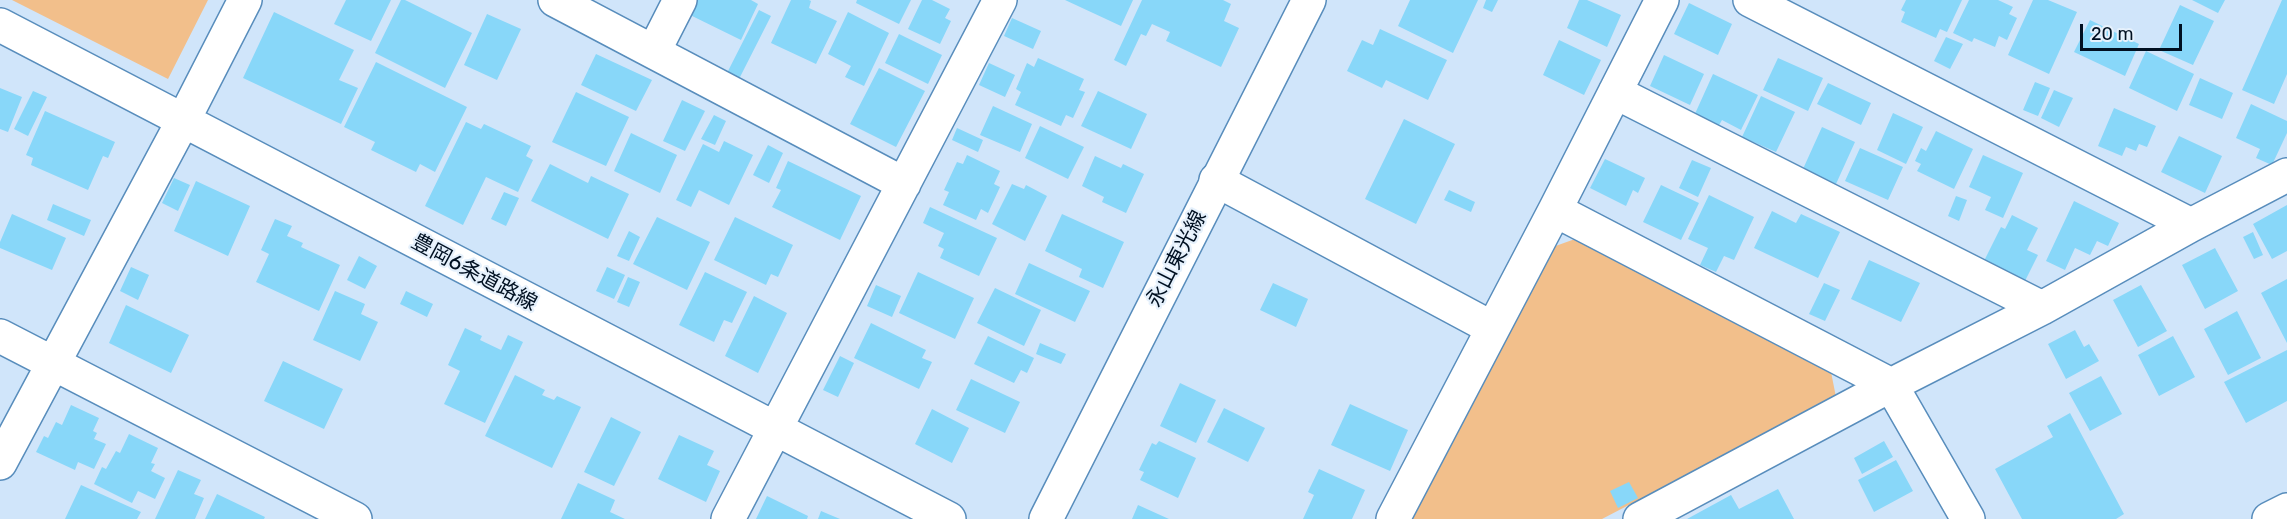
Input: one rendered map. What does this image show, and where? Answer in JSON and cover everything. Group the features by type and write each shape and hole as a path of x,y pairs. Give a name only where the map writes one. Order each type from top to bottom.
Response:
{"street":[{"path":"0,463 245,0"},
{"path":"555,0 904,184"},
{"path":"654,51 680,0"},
{"path":"728,519 1000,0"},
{"name":"永山東光線","path":"1046,519 1309,0"},
{"path":"1392,519 1555,210 1662,0"},
{"path":"1750,0 2191,225"},
{"name":"豊岡6条道路線","path":"0,25 949,519"},
{"path":"1615,92 2042,308"},
{"path":"1640,519 1891,385 2042,308 2191,225 2287,175"},
{"path":"1216,180 1492,328"},
{"path":"1555,210 1891,385 1968,519"},
{"path":"0,336 355,519"},
{"path":"2269,519 2287,510"}],"shaded area":[{"path":"12,0 208,0 168,79"},
{"path":"1575,239 1830,367 1836,397 1602,519 1410,519 1550,248"}],"building":[{"path":"346,0 391,0 371,41 334,24"},
{"path":"401,0 472,33 445,88 375,53"},
{"path":"692,0 751,0 758,4 741,40 686,13"},
{"path":"791,0 809,0 811,1 809,8 837,21 816,64 771,43"},
{"path":"857,0 911,0 899,24 856,3"},
{"path":"922,0 932,0 950,9 945,18 951,21 940,44 908,29"},
{"path":"1065,0 1133,0 1121,26"},
{"path":"1142,0 1223,0 1231,4 1224,21 1239,28 1221,67 1166,41 1170,32 1152,24 1146,36 1141,34 1126,66 1114,60"},
{"path":"1410,0 1478,0 1453,53 1398,26"},
{"path":"1486,0 1498,0 1492,12 1483,8"},
{"path":"1579,0 1587,0 1621,15 1607,47 1567,28"},
{"path":"1906,0 1962,0 1947,32 1940,29 1936,38 1901,22 1905,12 1901,10"},
{"path":"1969,0 1998,0 2013,7 2009,14 2017,18 2007,40 1999,36 1995,47 1974,38 1972,42 1953,33"},
{"path":"2033,0 2048,0 2077,12 2049,74 2008,55"},
{"path":"2192,0 2225,0 2218,13"},
{"path":"2282,0 2287,0 2287,74 2274,104 2242,90"},
{"path":"1689,3 1732,24 1718,55 1674,34"},
{"path":"2180,5 2214,21 2193,65 2159,50"},
{"path":"759,10 771,16 739,79 727,73"},
{"path":"274,12 354,50 339,80 358,88 341,124 243,78"},
{"path":"848,12 889,33 864,86 845,77 851,66 828,54"},
{"path":"487,14 521,29 497,80 464,65"},
{"path":"1012,18 1041,31 1033,49 1004,36"},
{"path":"2090,20 2139,44 2125,76 2074,52"},
{"path":"1380,29 1447,60 1428,100 1386,80 1382,88 1347,71 1362,40 1373,45"},
{"path":"899,34 942,55 928,84 885,63"},
{"path":"1946,37 1963,44 1950,69 1934,61"},
{"path":"1559,40 1601,60 1584,95 1543,75"},
{"path":"2146,51 2194,74 2177,111 2129,88"},
{"path":"596,54 652,80 636,111 581,85"},
{"path":"1664,55 1704,74 1690,105 1650,86"},
{"path":"1038,58 1084,79 1079,90 1085,92 1073,118 1066,115 1061,126 1015,105 1021,92 1016,89 1027,63 1034,67"},
{"path":"1778,58 1823,78 1808,111 1763,90"},
{"path":"376,62 467,107 435,172 420,164 416,172 371,150 375,142 344,127"},
{"path":"989,63 1015,75 1005,97 979,85"},
{"path":"879,68 925,91 896,147 850,124"},
{"path":"1713,74 1758,95 1741,130 1722,120 1718,127 1694,116"},
{"path":"2200,78 2233,93 2222,119 2189,105"},
{"path":"2035,82 2050,88 2038,116 2023,110"},
{"path":"1828,83 1871,103 1861,125 1817,104"},
{"path":"0,88 22,97 8,132 0,129"},
{"path":"2054,90 2073,98 2059,127 2041,118"},
{"path":"33,91 47,97 28,136 14,129"},
{"path":"1098,91 1147,114 1131,149 1081,126"},
{"path":"576,92 629,117 606,166 552,142"},
{"path":"1761,96 1795,112 1776,152 1742,137"},
{"path":"682,100 705,111 685,151 663,141"},
{"path":"2251,104 2287,121 2287,133 2272,165 2256,158 2260,149 2236,138"},
{"path":"993,106 1032,124 1020,152 980,135"},
{"path":"2114,108 2156,126 2147,147 2139,144 2136,151 2126,147 2122,156 2098,146"},
{"path":"45,111 115,142 108,158 103,156 88,190 31,165 33,158 26,155"},
{"path":"1893,113 1923,127 1906,164 1877,150"},
{"path":"714,115 726,121 715,145 701,139"},
{"path":"1404,119 1455,144 1416,224 1365,199"},
{"path":"466,122 481,129 484,124 531,146 526,156 533,160 518,192 486,177 463,225 425,206"},
{"path":"1040,126 1084,147 1068,179 1025,158"},
{"path":"1822,127 1855,142 1836,184 1803,169"},
{"path":"957,128 983,140 978,152 952,140"},
{"path":"1936,131 1973,149 1954,189 1917,171 1921,164 1915,161 1921,148 1926,151"},
{"path":"631,133 677,155 660,193 614,171"},
{"path":"2179,136 2222,156 2205,193 2161,172"},
{"path":"724,141 753,155 729,205 699,190 691,207 676,200 703,144 719,152"},
{"path":"768,145 783,153 769,183 753,175"},
{"path":"1860,148 1903,167 1888,200 1845,181"},
{"path":"967,155 1000,171 994,184 1000,187 988,213 981,209 976,220 943,205 949,192 944,190 957,162 963,164"},
{"path":"1983,155 2023,173 2003,218 1985,210 1991,197 1969,187"},
{"path":"1095,156 1121,168 1123,164 1144,174 1126,213 1102,202 1104,197 1082,186"},
{"path":"1605,159 1645,178 1638,193 1633,190 1626,206 1590,188"},
{"path":"1692,160 1711,168 1698,197 1679,188"},
{"path":"788,161 861,196 840,240 772,207 781,190 776,188"},
{"path":"550,164 588,183 591,176 629,194 608,239 531,201"},
{"path":"174,178 190,185 178,211 162,203"},
{"path":"196,181 250,206 228,256 174,231"},
{"path":"1012,184 1024,189 1026,185 1047,196 1025,241 992,224"},
{"path":"1661,185 1699,203 1681,240 1643,222"},
{"path":"1449,190 1475,202 1471,212 1444,200"},
{"path":"504,192 519,198 506,226 491,219"},
{"path":"1709,195 1754,217 1734,260 1724,256 1716,272 1700,265 1708,248 1688,239"},
{"path":"1956,196 1967,200 1959,221 1948,216"},
{"path":"2074,201 2119,223 2108,246 2097,241 2090,255 2075,248 2065,270 2046,261"},
{"path":"53,204 91,220 84,236 47,220"},
{"path":"2287,205 2287,251 2272,259 2253,224"},
{"path":"930,207 997,238 979,276 940,258 944,249 938,246 944,233 923,223"},
{"path":"1772,211 1796,223 1801,214 1840,232 1818,278 1754,248"},
{"path":"12,214 66,238 52,270 0,248 0,242"},
{"path":"1062,214 1124,242 1103,288 1079,277 1082,269 1045,251"},
{"path":"2012,215 2038,228 2027,250 2038,255 2023,285 1982,265 2001,227 2005,229"},
{"path":"657,217 710,242 687,290 633,264"},
{"path":"735,217 793,245 778,277 771,274 766,285 714,260"},
{"path":"275,219 292,226 287,236 303,243 301,247 340,265 319,311 256,282 269,254 261,250"},
{"path":"629,231 640,237 629,261 617,256"},
{"path":"2253,232 2263,255 2254,259 2243,237"},
{"path":"2215,248 2238,291 2205,309 2182,265"},
{"path":"359,256 377,266 365,289 347,280"},
{"path":"1869,260 1920,283 1901,322 1851,299"},
{"path":"1029,263 1090,291 1075,322 1015,294"},
{"path":"131,267 149,275 138,300 120,291"},
{"path":"607,267 625,275 614,299 596,291"},
{"path":"705,272 747,292 732,323 724,320 714,342 679,325"},
{"path":"918,272 974,298 955,339 899,313"},
{"path":"628,277 640,282 629,307 617,302"},
{"path":"2287,279 2287,343 2261,293"},
{"path":"1273,283 1308,299 1296,327 1260,310"},
{"path":"1824,283 1840,290 1825,321 1809,314"},
{"path":"876,285 901,296 892,317 867,306"},
{"path":"2141,285 2167,331 2138,347 2113,300"},
{"path":"995,288 1041,310 1024,346 977,323"},
{"path":"335,291 365,304 361,314 378,322 360,361 313,340"},
{"path":"406,291 433,304 427,317 400,304"},
{"path":"754,296 787,313 758,373 725,356"},
{"path":"126,305 189,335 171,373 109,343"},
{"path":"2237,311 2261,358 2228,375 2204,329"},
{"path":"871,323 926,350 922,358 932,362 919,389 854,358"},
{"path":"465,328 482,336 480,340 501,350 508,335 523,342 485,423 444,404 460,371 448,365"},
{"path":"2075,330 2084,347 2089,344 2099,361 2066,379 2048,344"},
{"path":"988,336 1034,358 1027,373 1021,370 1014,383 974,364"},
{"path":"2173,336 2195,377 2159,396 2138,355"},
{"path":"1040,343 1066,354 1061,364 1036,354"},
{"path":"2287,350 2287,401 2246,423 2224,382"},
{"path":"840,356 854,363 838,397 823,390"},
{"path":"283,361 343,389 324,429 264,401"},
{"path":"515,375 545,390 542,395 554,400 557,396 581,407 552,468 485,436"},
{"path":"2101,376 2122,414 2090,431 2069,393"},
{"path":"971,379 1020,402 1005,433 956,410"},
{"path":"1180,383 1216,400 1196,443 1160,426"},
{"path":"1350,404 1408,430 1390,471 1331,445"},
{"path":"71,405 99,418 93,431 97,433 94,439 106,444 94,469 78,462 75,470 36,452 44,436 48,438 56,422 62,425"},
{"path":"1224,408 1265,428 1248,462 1207,442"},
{"path":"932,409 969,428 952,463 915,444"},
{"path":"2070,413 2124,514 2116,519 2022,519 1995,469 2053,437 2047,426"},
{"path":"611,417 641,432 614,486 584,472"},
{"path":"129,434 158,448 151,463 155,464 151,471 165,478 155,499 138,491 132,503 94,484 102,467 106,469 116,451 120,453"},
{"path":"679,435 714,451 707,465 720,471 706,502 658,479"},
{"path":"1159,441 1196,458 1178,498 1140,480 1144,472 1139,470 1152,443 1156,445"},
{"path":"1884,441 1893,457 1862,474 1854,458"},
{"path":"1896,460 1913,491 1874,512 1858,480"},
{"path":"1319,469 1365,490 1352,519 1303,519 1314,495 1308,492"},
{"path":"178,470 201,480 194,494 204,498 195,519 155,519"},
{"path":"1629,482 1638,498 1618,508 1610,491"},
{"path":"578,483 615,500 610,512 625,519 561,519"},
{"path":"81,485 141,512 137,519 65,519"},
{"path":"1778,489 1794,519 1687,519 1731,495 1739,509"},
{"path":"217,494 265,517 264,519 205,519"},
{"path":"767,496 808,516 807,519 756,519"},
{"path":"1138,505 1169,519 1132,519"},
{"path":"821,511 840,519 818,519"}]}
